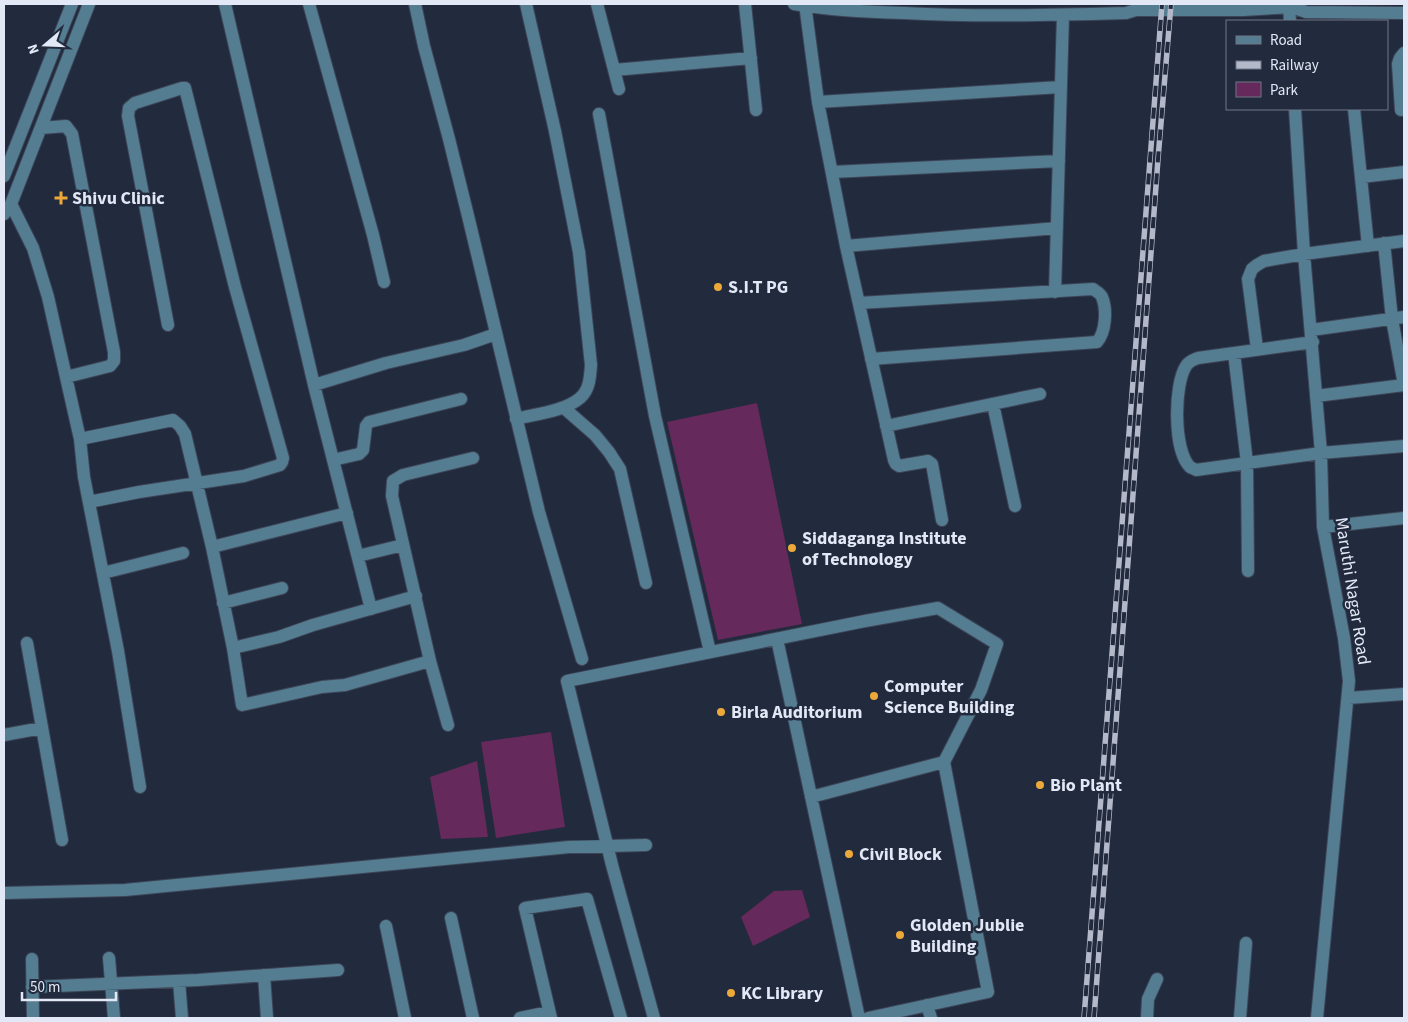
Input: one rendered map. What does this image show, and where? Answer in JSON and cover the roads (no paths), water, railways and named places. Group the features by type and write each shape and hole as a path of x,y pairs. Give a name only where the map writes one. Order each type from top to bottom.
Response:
{"street":[{"path":"4,176 72,4"},
{"path":"89,4 7,209 33,248 48,297 80,439 84,477 118,652 140,787"},
{"path":"225,4 314,385 372,609"},
{"path":"309,4 373,235 384,282"},
{"path":"415,4 539,512 582,659"},
{"path":"516,419 564,408 582,398 590,383 591,365 579,252 553,122 526,4"},
{"path":"597,4 619,89"},
{"path":"745,4 756,110"},
{"path":"942,520 932,464 928,461 899,466 894,460 846,246 801,4 848,11 942,15 1063,15 1130,8 1293,6 1306,12 1346,17 1404,14"},
{"path":"1290,20 1293,6"},
{"path":"1055,292 1063,15"},
{"path":"1401,110 1398,64 1404,53"},
{"path":"614,70 750,58"},
{"path":"818,102 1061,86"},
{"path":"89,502 139,492 244,476 280,465 283,458 235,287 185,88 135,103 129,108 128,116 168,324"},
{"name":"Maruthi Nagar Road","path":"1295,110 1304,254 1322,453 1322,527 1344,638 1349,681 1316,1018"},
{"path":"1354,110 1368,246"},
{"path":"599,114 655,416 710,652"},
{"path":"41,128 66,126 72,134 114,352 114,361 110,366 66,377"},
{"path":"832,172 1059,161"},
{"path":"1361,177 1404,172"},
{"path":"846,246 1057,228"},
{"path":"1257,349 1248,279 1252,269 1264,261 1404,240"},
{"path":"1316,396 1404,385 1398,318 1384,243"},
{"path":"859,303 1093,289 1099,292 1102,297 1106,320 1102,337 1097,342 871,358"},
{"path":"1398,318 1257,349 1191,360 1186,365 1180,380 1177,396 1178,433 1185,460 1190,467 1196,470 1322,453 1404,446"},
{"path":"314,385 386,363 464,346 496,334"},
{"path":"1234,353 1247,463 1248,571"},
{"path":"886,426 1040,394"},
{"path":"333,460 359,454 363,450 366,426 369,422 461,399"},
{"path":"993,404 1015,506"},
{"path":"564,408 595,435 610,452 620,469 646,583"},
{"path":"80,439 173,420 185,434 212,546 242,705 345,685 430,661"},
{"path":"448,725 430,661 392,496 393,481 404,475 473,458"},
{"path":"212,546 347,513"},
{"path":"1322,527 1404,518"},
{"path":"358,556 403,544"},
{"path":"103,573 183,553"},
{"path":"223,603 282,588"},
{"path":"232,648 279,637 313,625 416,596"},
{"path":"654,1018 607,846 567,681 938,608 997,644 982,690 944,762 988,992 868,1018"},
{"path":"777,639 859,1018"},
{"path":"27,642 62,840"},
{"path":"1348,698 1404,694"},
{"path":"4,735 42,728"},
{"path":"811,797 944,762"},
{"path":"4,893 125,890 569,847 646,845"},
{"path":"520,1018 550,1015 525,908 587,899 621,1018"},
{"path":"450,918 473,1018"},
{"path":"386,926 405,1018"},
{"path":"1240,1018 1246,943"},
{"path":"109,958 114,1018"},
{"path":"32,960 33,1018"},
{"path":"32,987 179,981 338,970"},
{"path":"264,976 267,1018"},
{"path":"1147,1018 1148,999 1158,979"},
{"path":"179,981 182,1018"},
{"path":"928,1005 931,1018"}],"railway":[{"path":"1084,1018 1162,4"},
{"path":"1094,1018 1171,4"}],"place":[{"name":"Shivu Clinic","path":"61,198"},
{"name":"S.I.T PG","path":"718,287"},
{"name":"Siddaganga Institute of Technology","path":"792,548"},
{"name":"Computer Science Building","path":"874,696"},
{"name":"Birla Auditorium","path":"721,712"},
{"name":"Bio Plant","path":"1040,785"},
{"name":"Civil Block","path":"849,854"},
{"name":"Glolden Jublie Building","path":"900,935"},
{"name":"KC Library","path":"731,993"}]}
